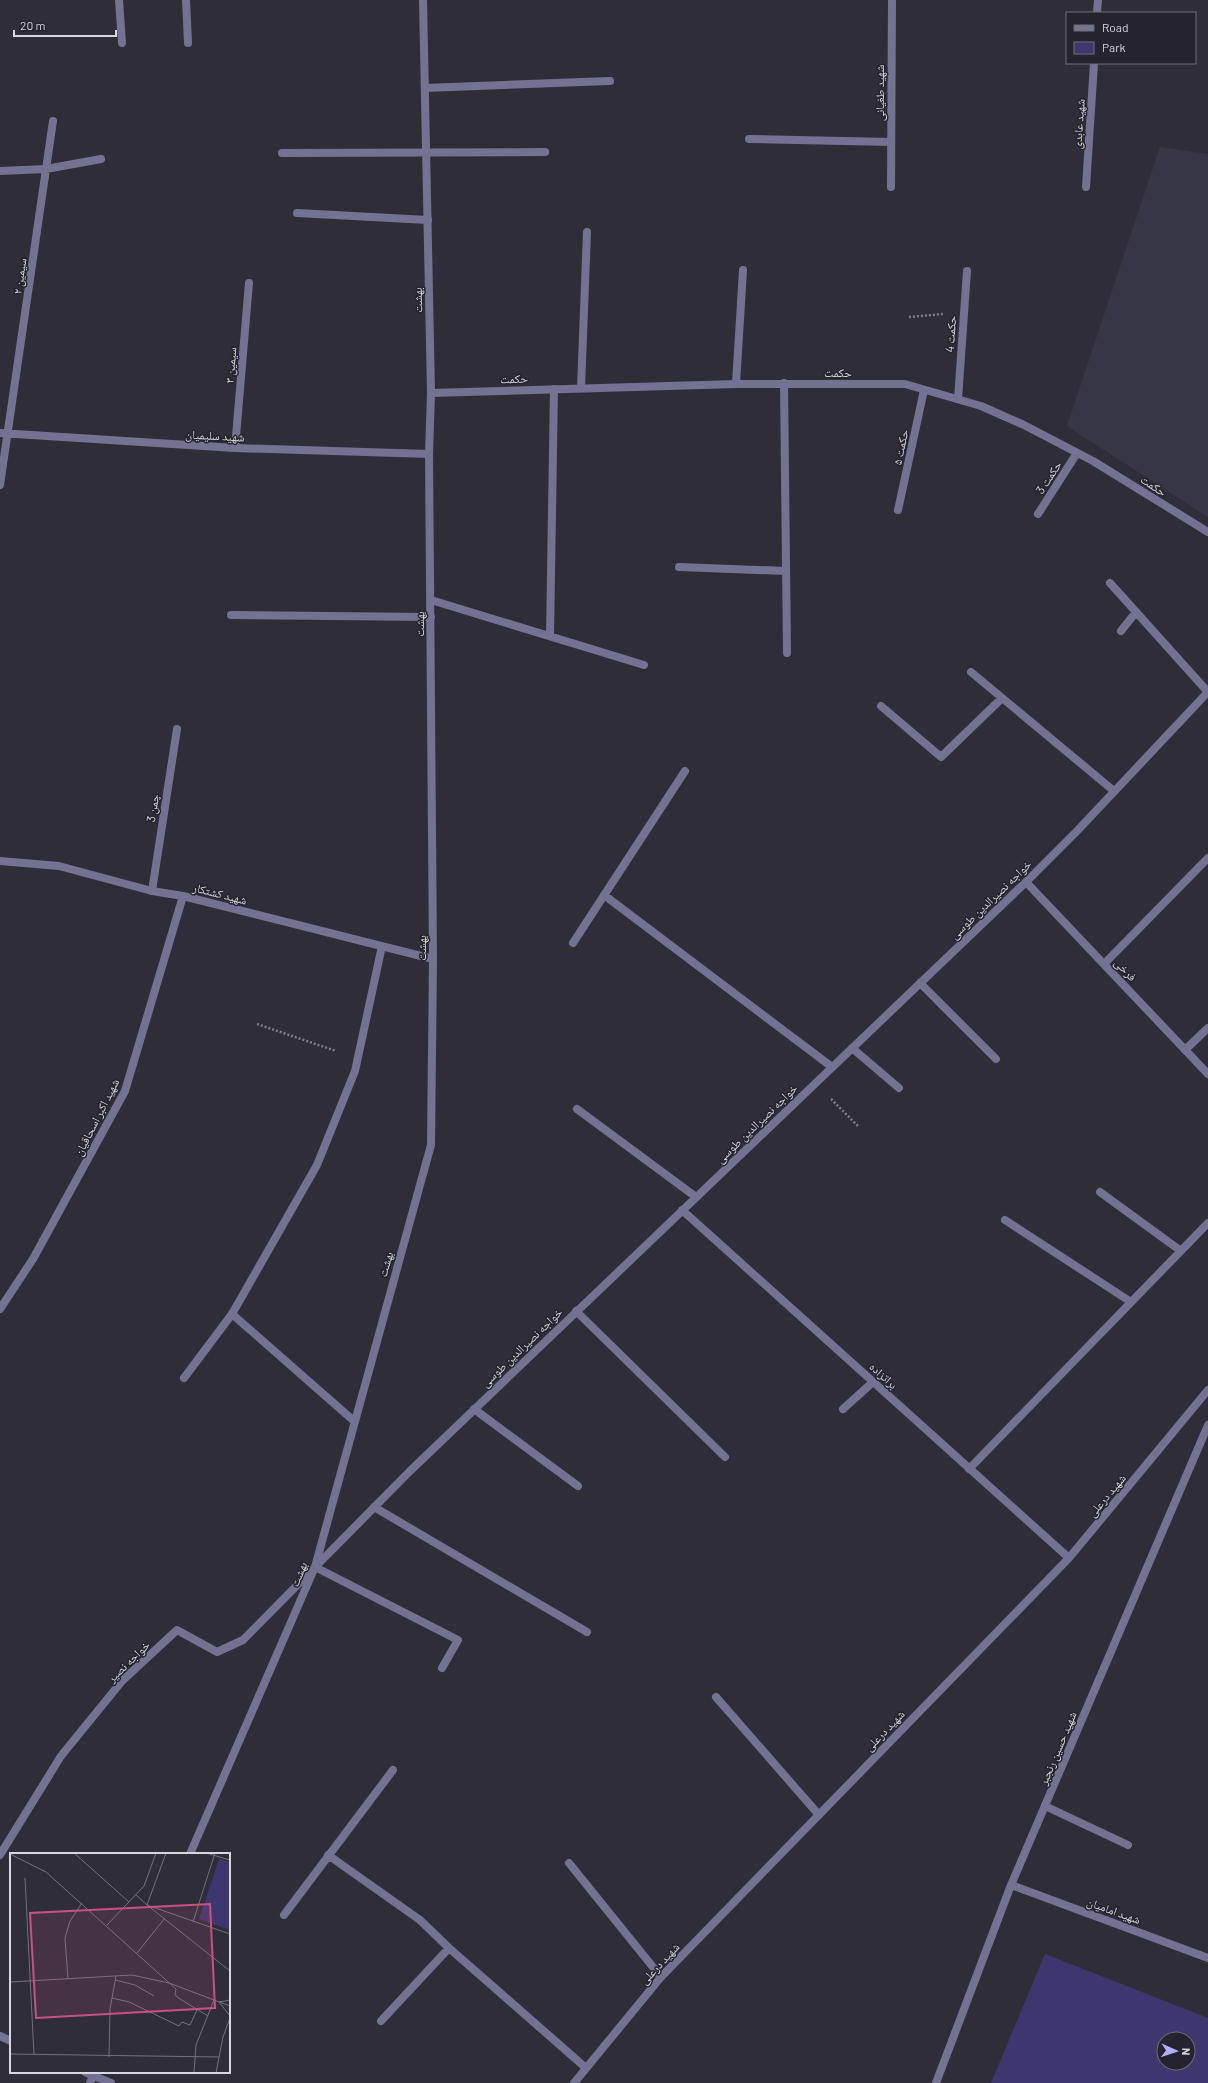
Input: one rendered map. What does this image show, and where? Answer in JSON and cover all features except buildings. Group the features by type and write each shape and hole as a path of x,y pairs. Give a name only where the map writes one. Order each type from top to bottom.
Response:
{"street":[{"path":"119,0 122,43"},
{"path":"186,0 188,43"},
{"name":"بهشت","path":"190,1853 315,1567 431,1145 433,959 429,454 432,393 423,0"},
{"name":"شهید طغیانی","path":"891,187 892,0"},
{"path":"1097,12 1098,0"},
{"name":"شهید عابدی","path":"1086,187 1094,64"},
{"path":"425,88 610,81"},
{"name":"سیمین ۲","path":"0,485 4,433 53,121"},
{"path":"749,139 891,142"},
{"path":"282,153 426,154 545,152"},
{"path":"0,171 46,170 101,159"},
{"path":"297,213 428,220"},
{"path":"581,388 587,232"},
{"path":"736,384 743,270"},
{"name":"حکمت 4","path":"958,399 967,271"},
{"name":"سیمین ۳","path":"236,448 249,283"},
{"path":"784,383 787,653"},
{"name":"حکمت","path":"432,393 784,383 905,384 981,406 1003,415 1077,453 1208,532"},
{"path":"550,636 554,389"},
{"name":"حکمت ۵","path":"898,510 924,390"},
{"name":"شهید سلیمیان","path":"4,433 236,448 429,454"},
{"name":"حکمت 3","path":"1038,514 1077,453"},
{"path":"679,567 786,571"},
{"path":"1110,583 1208,692"},
{"path":"431,600 644,665"},
{"path":"1121,631 1136,612"},
{"path":"231,616 431,617"},
{"path":"971,672 1114,792"},
{"name":"خواجه نصیرالدین طوسی","path":"315,1567 474,1409 1026,882 1114,792 1208,692"},
{"path":"881,706 941,757 1002,698"},
{"name":"چمن 3","path":"152,891 177,729"},
{"path":"573,943 685,771"},
{"path":"1104,964 1208,858"},
{"name":"شهید کشتکار","path":"0,861 59,866 152,891 183,896 433,959"},
{"name":"فرخی","path":"1026,882 1208,1074"},
{"path":"604,895 832,1067"},
{"name":"شهید اکبر اسحاقیان","path":"0,1309 33,1259 125,1091 183,896"},
{"path":"184,1378 232,1314 317,1165 355,1071 382,946"},
{"path":"920,983 996,1059"},
{"path":"1185,1050 1208,1028"},
{"path":"852,1048 898,1088"},
{"path":"577,1109 696,1197"},
{"path":"1100,1192 1181,1251"},
{"name":"براتزاده","path":"682,1210 1069,1558"},
{"path":"1005,1220 1131,1302"},
{"path":"969,1469 1208,1223"},
{"path":"576,1311 725,1457"},
{"path":"232,1314 354,1422"},
{"path":"843,1409 874,1382"},
{"name":"شهید درعلی","path":"574,2083 660,1977 1069,1558 1208,1390"},
{"path":"474,1409 578,1486"},
{"name":"شهید حسین رنجبر","path":"936,2083 1011,1885 1208,1425"},
{"path":"374,1507 587,1632"},
{"path":"315,1567 458,1640 442,1668"},
{"name":"خواجه نصیر","path":"0,1856 61,1756 122,1681 178,1630 217,1652 243,1640 315,1567"},
{"path":"716,1697 818,1815"},
{"path":"284,1915 393,1770"},
{"path":"1045,1806 1128,1844"},
{"path":"328,1856 420,1920 448,1948 586,2068"},
{"path":"568,1863 660,1977"},
{"name":"شهید امامیان","path":"1011,1885 1208,1958"},
{"path":"381,2021 448,1948"},
{"path":"0,2036 10,2040"},
{"path":"93,2077 111,2083"}],"path":[{"path":"910,317 964,313"},
{"path":"257,1024 358,1058"},
{"path":"815,1083 858,1126"}],"shaded area":[{"path":"1160,147 1208,154 1208,517 1067,426"}],"green space":[{"path":"1045,1954 1208,2018 1208,2083 991,2083"}]}
